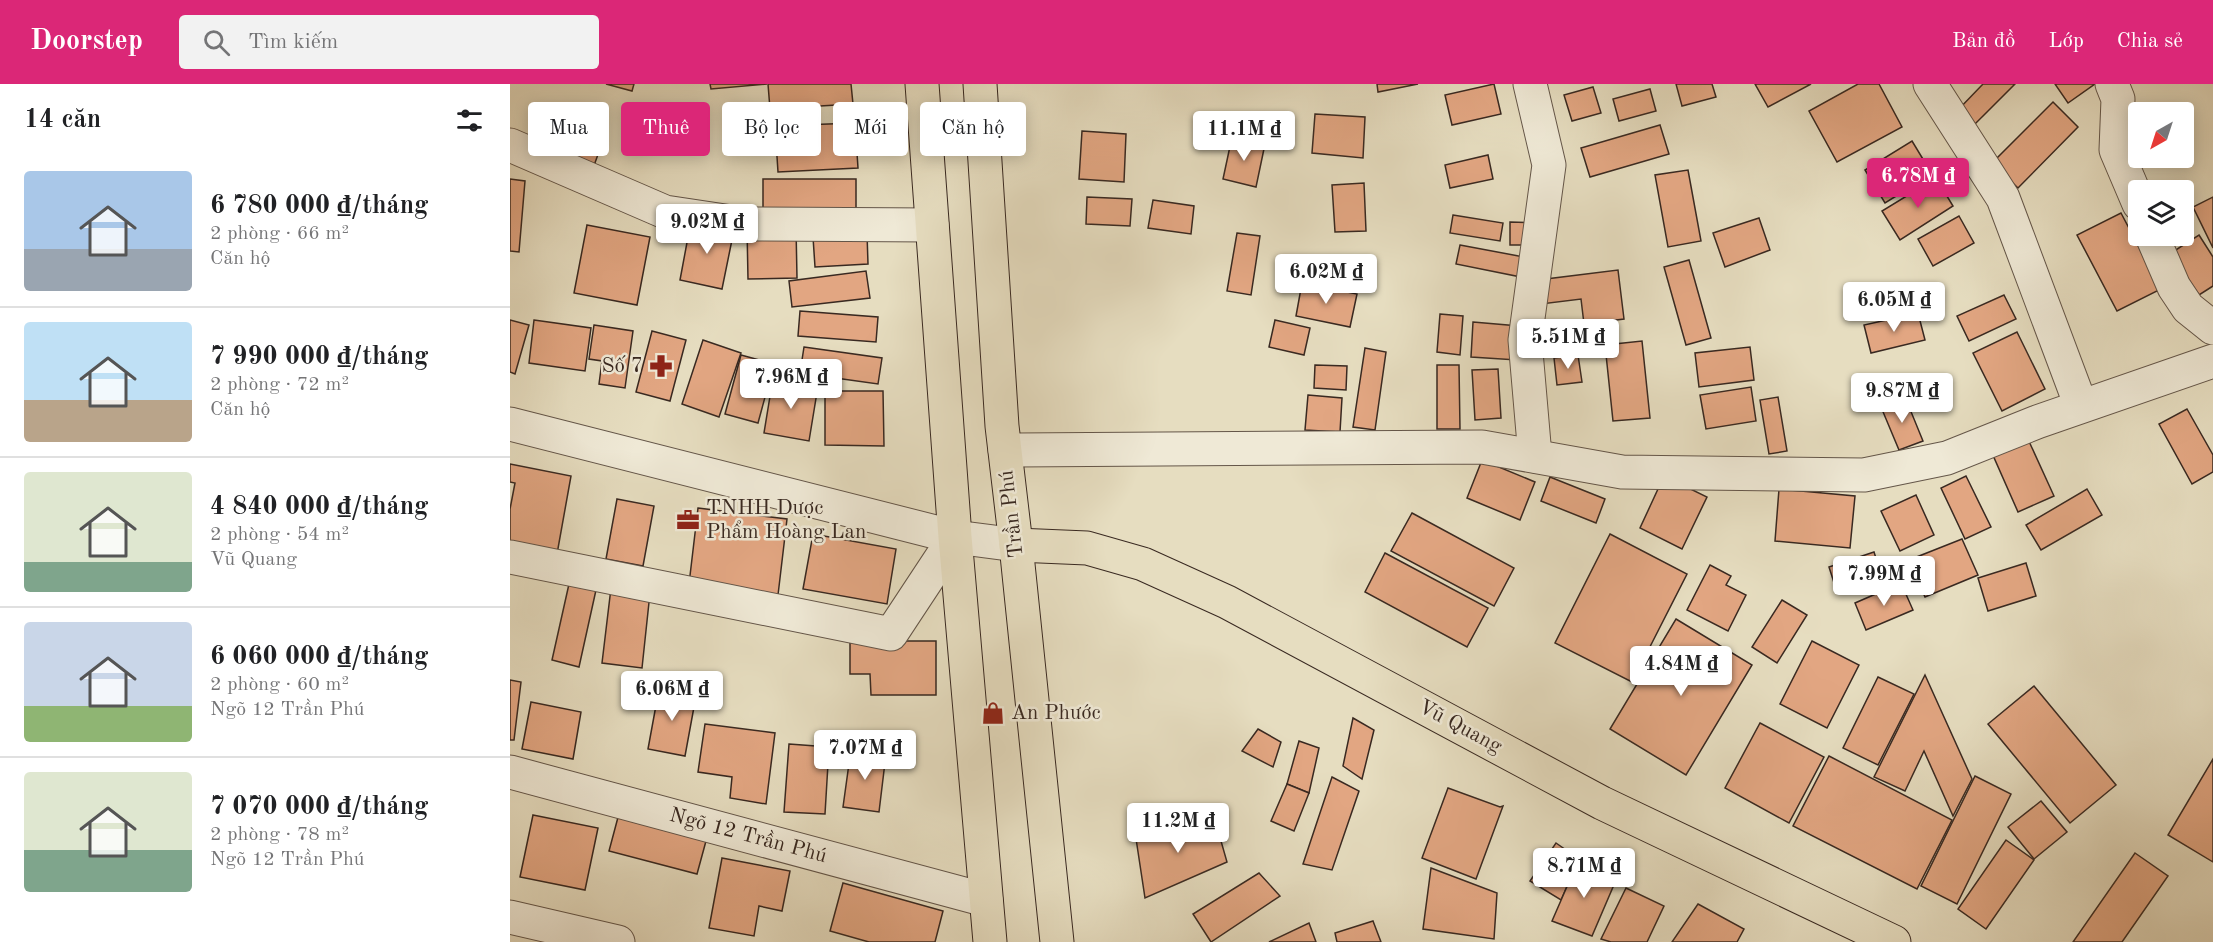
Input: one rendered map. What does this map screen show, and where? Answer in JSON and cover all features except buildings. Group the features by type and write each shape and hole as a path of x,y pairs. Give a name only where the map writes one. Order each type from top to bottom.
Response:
{"main road":[{"path":"922,84 955,537 990,942"},
{"name":"Trần Phú","path":"980,84 1005,450 1057,942"},
{"name":"Vũ Quang","path":"1016,545 1086,548 1143,564 1227,602 1602,803 1886,940"}],"street":[{"path":"1530,84 1549,165 1525,340 1535,456"},
{"path":"1930,84 2003,198 2081,406"},
{"path":"2112,84 2118,99 2116,150 2129,180"},
{"path":"510,145 665,212 745,224 932,225"},
{"path":"2156,246 2174,287 2188,308 2213,328"},
{"path":"1005,450 1482,447 1622,472 1864,476 1947,458 2081,406 2213,361"},
{"path":"510,424 955,537 1016,545"},
{"path":"510,557 891,634 955,537"},
{"name":"Ngõ 12 Trần Phú","path":"510,772 986,900"},
{"path":"510,917 618,942"}],"place":[{"name":"Số 7","path":"661,366"},
{"name":"TNHH Dược Phẩm Hoàng Lan","path":"688,520"},
{"name":"An Phước","path":"993,713"}]}
